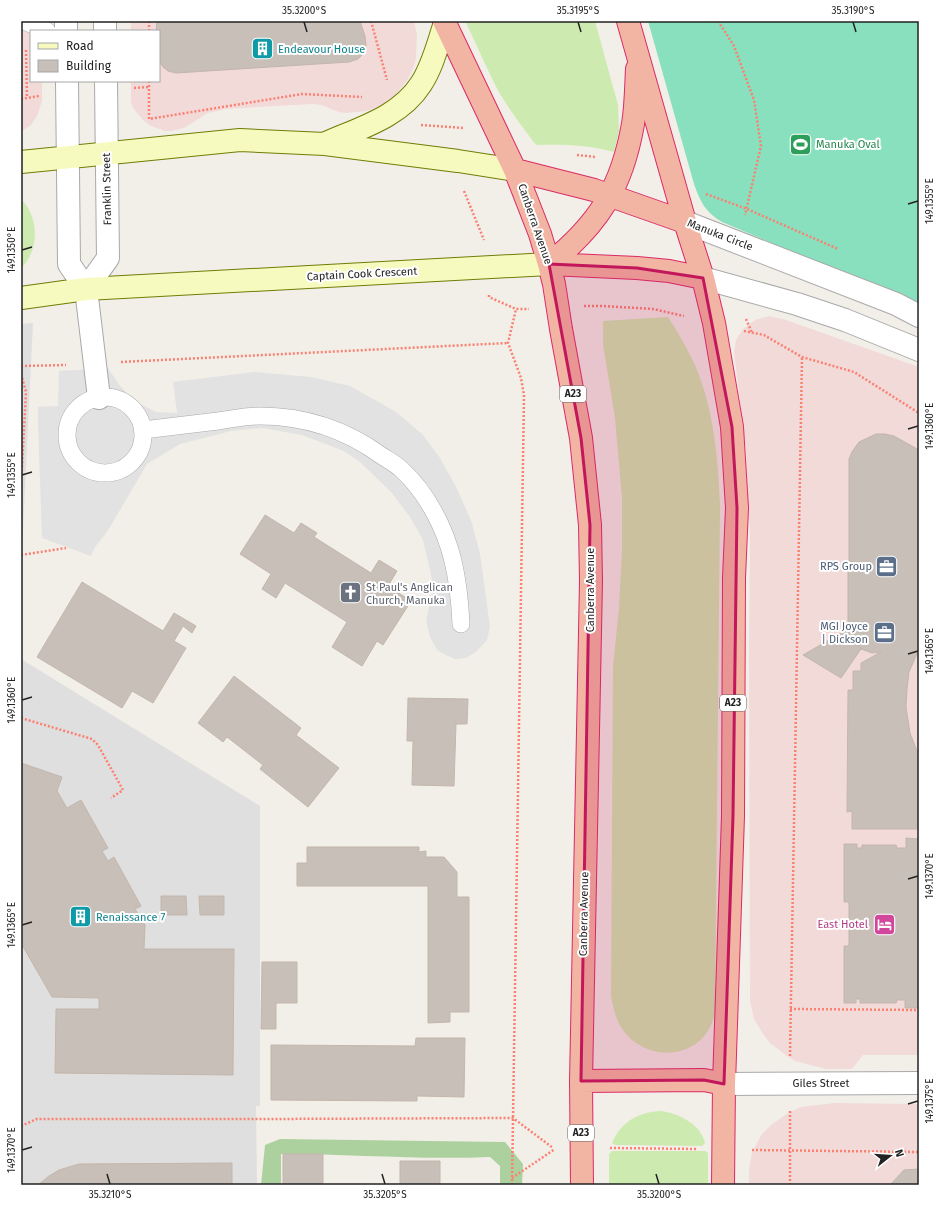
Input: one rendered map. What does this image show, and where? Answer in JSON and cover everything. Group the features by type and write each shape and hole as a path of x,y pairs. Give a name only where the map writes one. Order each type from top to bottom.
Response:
{"highway":[{"name":"A23","path":"628,21 685,222 703,278 714,323 732,427 737,508 734,578 733,816 724,1084 723,1185"},
{"name":"Canberra Avenue","path":"444,22 515,170 538,227 554,284 581,438 590,525 591,589 581,1081 582,1185"},
{"path":"549,264 574,242 601,211 611,196 630,141 633,122 638,55"},
{"name":"Manuka Circle","path":"515,170 594,190 685,222"},
{"name":"Captain Cook Crescent","path":"549,264 637,268 669,271 703,278"},
{"path":"581,1081 704,1080 724,1084"}],"main road":[{"path":"324,144 374,122 396,111 404,104 422,83 433,58 444,22"},
{"path":"21,162 240,140 324,144 458,160 515,170"},
{"name":"Captain Cook Crescent","path":"21,298 86,289 549,264"}],"street":[{"path":"67,82 69,264 86,289 99,398"},
{"name":"Franklin Street","path":"86,289 108,258 106,82"},
{"name":"Manuka Circle","path":"685,222 896,304 919,316"},
{"path":"703,278 797,304 845,320 919,350"},
{"name":"Giles Street","path":"724,1084 919,1083"}],"lane":[{"path":"25,21 45,30"},
{"path":"99,398 111,398 122,401 132,408 140,418 143,430 143,443 138,454 130,464 119,471 106,474 94,472 83,466 74,457 68,446 67,432 70,420 77,410 87,402 99,398"},
{"path":"143,430 260,416 291,418 318,424 347,434 375,451 401,469 416,485 430,506 453,560 458,585 462,624"}],"path":[{"path":"21,98 27,98 25,21"},
{"path":"371,21 389,88"},
{"path":"718,21 734,46 754,100 761,146 747,209 840,250"},
{"path":"149,82 149,119 302,94 369,97"},
{"path":"461,128 456,171 486,246 489,297 516,310 603,306 654,309 764,335 802,356 854,372 919,413"},
{"path":"512,1185 524,394 521,378 508,342 516,310"},
{"path":"21,366 94,364 508,342"},
{"path":"790,1185 790,1009 802,356"},
{"path":"21,374 26,392 21,485"},
{"path":"21,556 66,548"},
{"path":"21,718 92,739 98,745 123,790 111,798"},
{"path":"790,1009 919,1010"},
{"path":"21,1126 37,1118 513,1118 555,1149"},
{"path":"512,1178 555,1149 582,1148 919,1152"}],"highlighted area":[{"path":"549,264 637,268 703,278 732,427 737,508 733,816 724,1084 704,1080 581,1081 590,525 581,438"}],"shaded area":[{"path":"21,21 30,30 30,82 42,82 42,101 37,116 31,125 21,132"},
{"path":"131,21 414,21 417,34 416,58 408,79 394,97 380,106 367,111 346,113 321,105 312,104 226,109 208,113 184,128 165,131 151,126 143,120 133,108 131,103 131,82 160,82 160,30 131,30"},
{"path":"769,316 786,320 919,367 919,1055 863,1055 852,1069 826,1069 795,1061 787,1056 770,1043 763,1034 754,1019 750,1002 750,536 746,451 734,352 736,340 743,329 755,320"},
{"path":"33,323 21,570 21,324"},
{"path":"108,368 120,386 136,402 156,412 177,413 173,382 254,372 311,377 350,386 396,412 423,435 440,458 457,489 472,523 480,554 490,627 487,640 477,651 466,658 455,659 437,650 430,637 426,621 433,590 431,574 423,540 410,517 392,493 360,462 344,451 302,435 262,428 231,431 180,444 147,464 107,532 95,547 91,556 42,538 38,407 58,406 59,371"},
{"path":"21,659 260,806 260,1106 256,1106 257,1185 21,1185"},
{"path":"835,1103 919,1104 919,1185 749,1185 749,1170 752,1152 762,1134 771,1125 788,1113 801,1107"}],"green space":[{"path":"465,21 595,21 618,105 619,131 614,152 575,146 536,145 500,94"},
{"name":"Manuka Oval","path":"648,21 919,21 919,307 722,222 707,210 701,201 694,184"},
{"path":"21,199 27,206 31,215 35,234 32,252 21,268"},
{"path":"668,317 695,365 707,399 714,434 720,505 715,1011 711,1025 704,1036 694,1045 683,1050 670,1053 657,1052 644,1048 632,1040 617,1020 611,996 613,667 619,608 622,549 622,498 615,418 603,344 603,321"},
{"path":"661,1111 674,1114 694,1125 703,1136 705,1143 702,1146 615,1145 612,1143 620,1129 631,1120 645,1113"},
{"path":"280,1139 505,1142 523,1164 522,1185 500,1185 500,1166 490,1157 438,1158 281,1154 281,1185 261,1185 265,1145"},
{"path":"612,1151 705,1151 708,1153 708,1185 609,1185 609,1154"}],"building":[{"name":"Endeavour House","path":"157,21 360,21 365,36 366,45 364,53 358,59 349,62 176,73 168,71 160,62 160,30 156,30"},
{"name":"MGI Joyce | Dickson","path":"876,434 894,436 919,450 919,649 909,672 906,707 910,733 919,756 919,829 852,829 852,811 847,812 848,690 853,690 853,671 861,671 861,663 881,652 872,653 861,649 852,639 848,629 848,568 852,568 852,562 849,562 849,459 859,442"},
{"name":"St Paul's Anglican Church, Manuka","path":"265,515 294,533 301,523 317,533 314,537 371,573 379,560 397,571 388,586 411,601 383,645 377,641 362,666 332,647 347,622 285,583 276,598 262,589 271,574 240,554"},
{"path":"82,582 163,631 174,613 196,626 192,633 183,626 174,641 186,648 153,703 132,691 122,708 37,657"},
{"path":"848,629 852,639 861,649 841,678 803,655"},
{"path":"234,676 301,728 296,735 339,768 308,807 260,769 263,765 227,737 223,742 198,723"},
{"path":"408,698 468,699 467,724 456,724 454,786 412,785 413,741 407,741"},
{"name":"Renaissance 7","path":"21,763 62,777 57,791 67,808 81,800 108,848 102,851 108,861 114,857 141,906 135,909 145,925 144,949 234,949 233,1075 55,1073 56,1009 99,1009 99,998 52,997 21,943"},
{"name":"East Hotel","path":"906,838 919,839 919,1008 905,1008 905,1000 897,1000 896,1003 860,1003 860,999 856,999 856,1003 844,1003 844,946 849,946 849,902 844,902 844,844 857,844 857,848 862,848 862,845 896,845 897,848 906,848"},
{"path":"307,847 419,847 419,852 426,851 426,857 444,857 457,872 457,897 469,897 469,1012 450,1012 450,1022 428,1023 428,886 297,886 297,863 307,863"},
{"path":"161,896 186,896 187,915 161,915"},
{"path":"199,896 224,896 224,915 200,915"},
{"path":"262,962 297,962 297,1003 276,1003 276,1029 261,1029"},
{"path":"416,1038 465,1038 464,1097 417,1096 417,1101 271,1100 271,1045 415,1046"},
{"path":"283,1154 323,1154 323,1185 283,1185"},
{"path":"400,1161 440,1161 440,1185 400,1185"},
{"path":"232,1163 232,1185 38,1185 59,1170 79,1164"},
{"path":"919,1169 919,1185 890,1185 904,1170"}],"place":[{"name":"Endeavour House","path":"262,49"},
{"name":"Manuka Oval","path":"801,144"},
{"name":"RPS Group","path":"887,566"},
{"name":"St Paul's Anglican Church, Manuka","path":"351,593"},
{"name":"MGI Joyce | Dickson","path":"884,632"},
{"name":"Renaissance 7","path":"80,917"},
{"name":"East Hotel","path":"884,924"}]}
